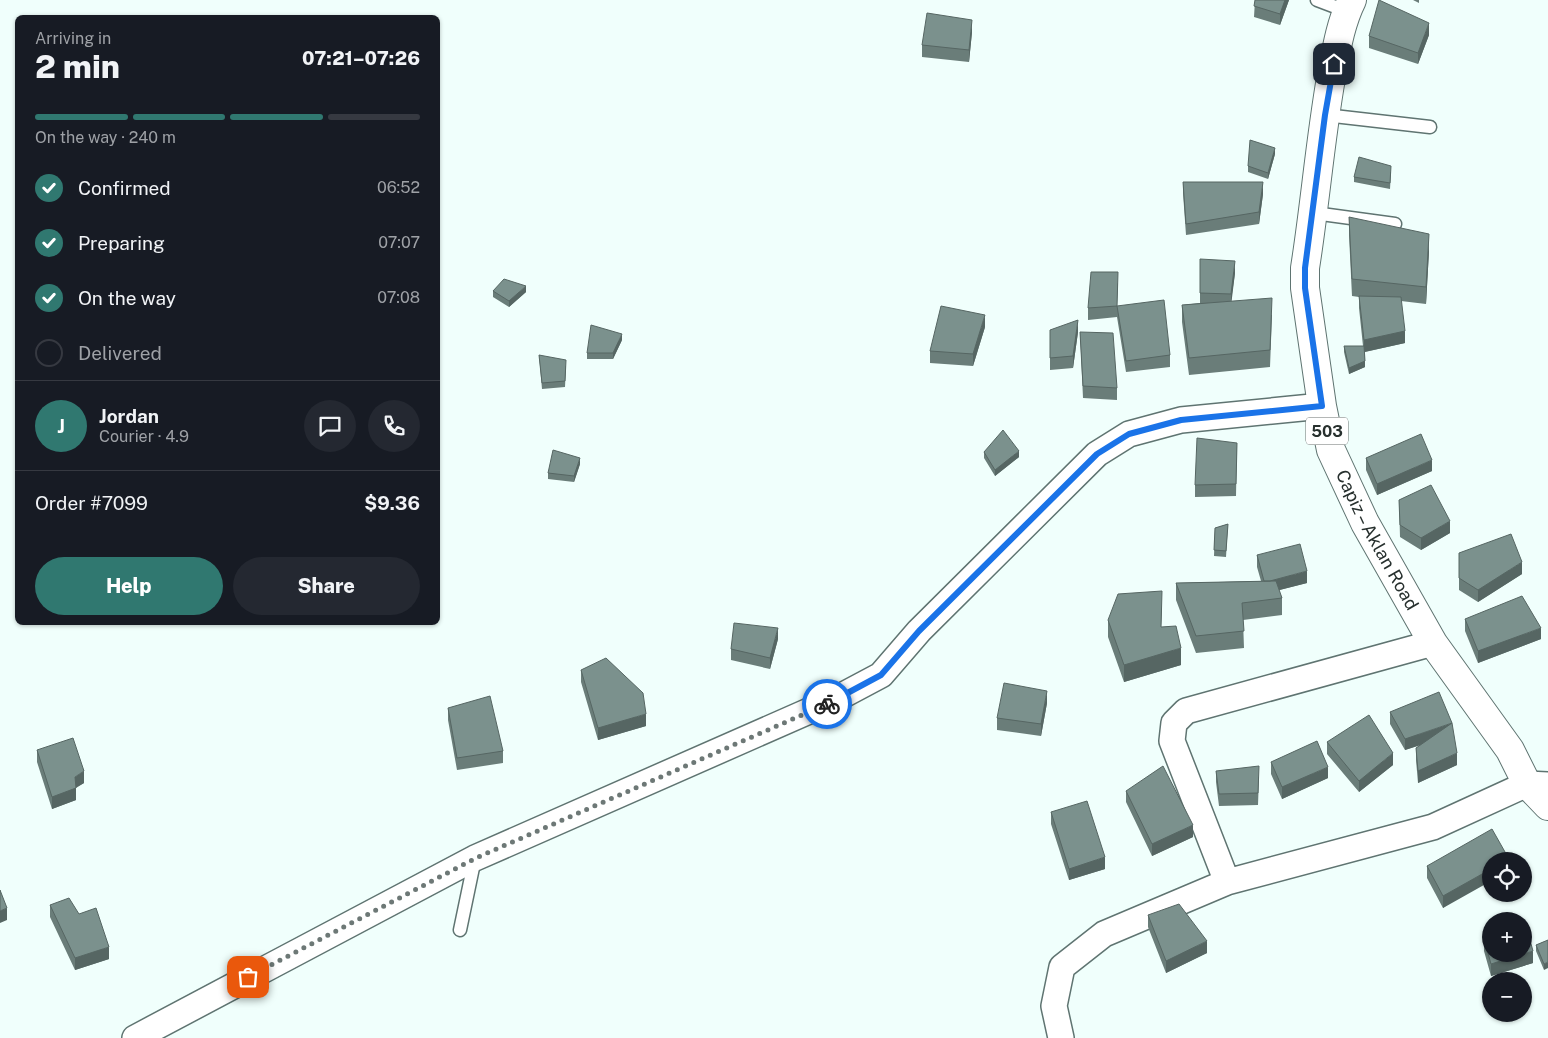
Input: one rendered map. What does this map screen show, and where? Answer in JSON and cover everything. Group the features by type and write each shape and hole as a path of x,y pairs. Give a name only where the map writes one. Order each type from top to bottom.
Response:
{"main road":[{"name":"Capiz – Aklan Road","path":"1349,6 1337,46 1325,115 1314,213 1305,268 1305,288 1322,406 1331,450 1365,523 1433,643 1510,750 1538,785 1548,806"}],"street":[{"path":"135,1038 476,858 834,700 881,675 919,631 1097,454 1129,434 1181,420 1322,406"},
{"path":"1227,882 1172,741 1174,723 1186,711 1433,643"},
{"path":"1061,1038 1054,1006 1062,967 1104,934 1227,882 1433,827 1538,785"}],"lane":[{"path":"1317,0 1349,6"},
{"path":"1325,115 1430,127"},
{"path":"1314,213 1395,224"},
{"path":"460,930 476,858"}],"building":[{"path":"1255,0 1285,0 1280,14 1254,6"},
{"path":"1379,0 1429,23 1418,53 1369,36"},
{"path":"927,13 972,20 969,50 922,45"},
{"path":"1250,140 1275,148 1268,173 1248,166"},
{"path":"1359,157 1391,166 1390,183 1354,177"},
{"path":"1183,182 1263,182 1259,212 1186,224"},
{"path":"1349,217 1429,234 1426,287 1352,279"},
{"path":"1200,259 1235,261 1231,294 1200,293"},
{"path":"1091,272 1118,272 1117,306 1088,308"},
{"path":"504,279 526,286 509,301 493,291"},
{"path":"1359,296 1401,297 1405,331 1364,340"},
{"path":"1272,298 1270,350 1189,358 1182,305"},
{"path":"1164,300 1170,355 1126,361 1117,306"},
{"path":"941,306 985,315 973,354 930,351"},
{"path":"1078,320 1073,356 1050,358 1050,330"},
{"path":"591,325 622,334 613,353 587,353"},
{"path":"1080,332 1113,333 1117,388 1083,386"},
{"path":"1344,346 1364,346 1365,361 1349,368"},
{"path":"539,355 566,360 565,381 542,383"},
{"path":"1003,430 1019,451 995,470 984,452"},
{"path":"1421,434 1432,460 1377,484 1366,458"},
{"path":"1197,438 1237,443 1236,484 1195,485"},
{"path":"553,450 580,458 574,476 548,473"},
{"path":"1431,485 1450,521 1421,538 1400,525 1399,500"},
{"path":"1228,524 1226,551 1214,550 1215,528"},
{"path":"1511,534 1522,562 1478,590 1459,578 1459,553"},
{"path":"1300,544 1307,571 1264,581 1257,555"},
{"path":"1276,581 1282,598 1242,603 1244,631 1196,636 1176,583"},
{"path":"1162,591 1161,627 1176,626 1181,648 1124,665 1108,620 1118,594"},
{"path":"1522,596 1541,628 1478,651 1465,619"},
{"path":"734,623 778,628 770,658 731,649"},
{"path":"606,658 643,693 646,714 598,728 581,670"},
{"path":"1004,683 1047,691 1041,724 997,718"},
{"path":"1439,692 1452,723 1405,739 1390,712"},
{"path":"490,696 503,751 457,758 448,708"},
{"path":"1369,715 1393,753 1359,781 1327,742"},
{"path":"1452,723 1457,753 1418,771 1416,748"},
{"path":"73,738 84,771 75,777 76,788 52,797 37,750"},
{"path":"1317,741 1328,767 1282,787 1271,762"},
{"path":"1163,766 1193,825 1152,844 1126,791"},
{"path":"1259,766 1258,793 1219,794 1216,771"},
{"path":"1087,801 1105,857 1069,869 1051,812"},
{"path":"1492,829 1505,852 1482,852 1482,874 1443,896 1427,866"},
{"path":"0,890 7,908 0,911"},
{"path":"69,898 79,914 96,908 109,947 75,958 50,905"},
{"path":"1179,904 1207,941 1166,961 1148,915"},
{"path":"1548,940 1548,962 1544,964 1536,945"}],"way so far":[{"path":"248,977 476,858 827,704"}],"route":[{"path":"827,704 881,675 919,631 1097,454 1129,434 1181,420 1322,406 1305,288 1305,268 1314,213 1325,115 1334,64"}]}
